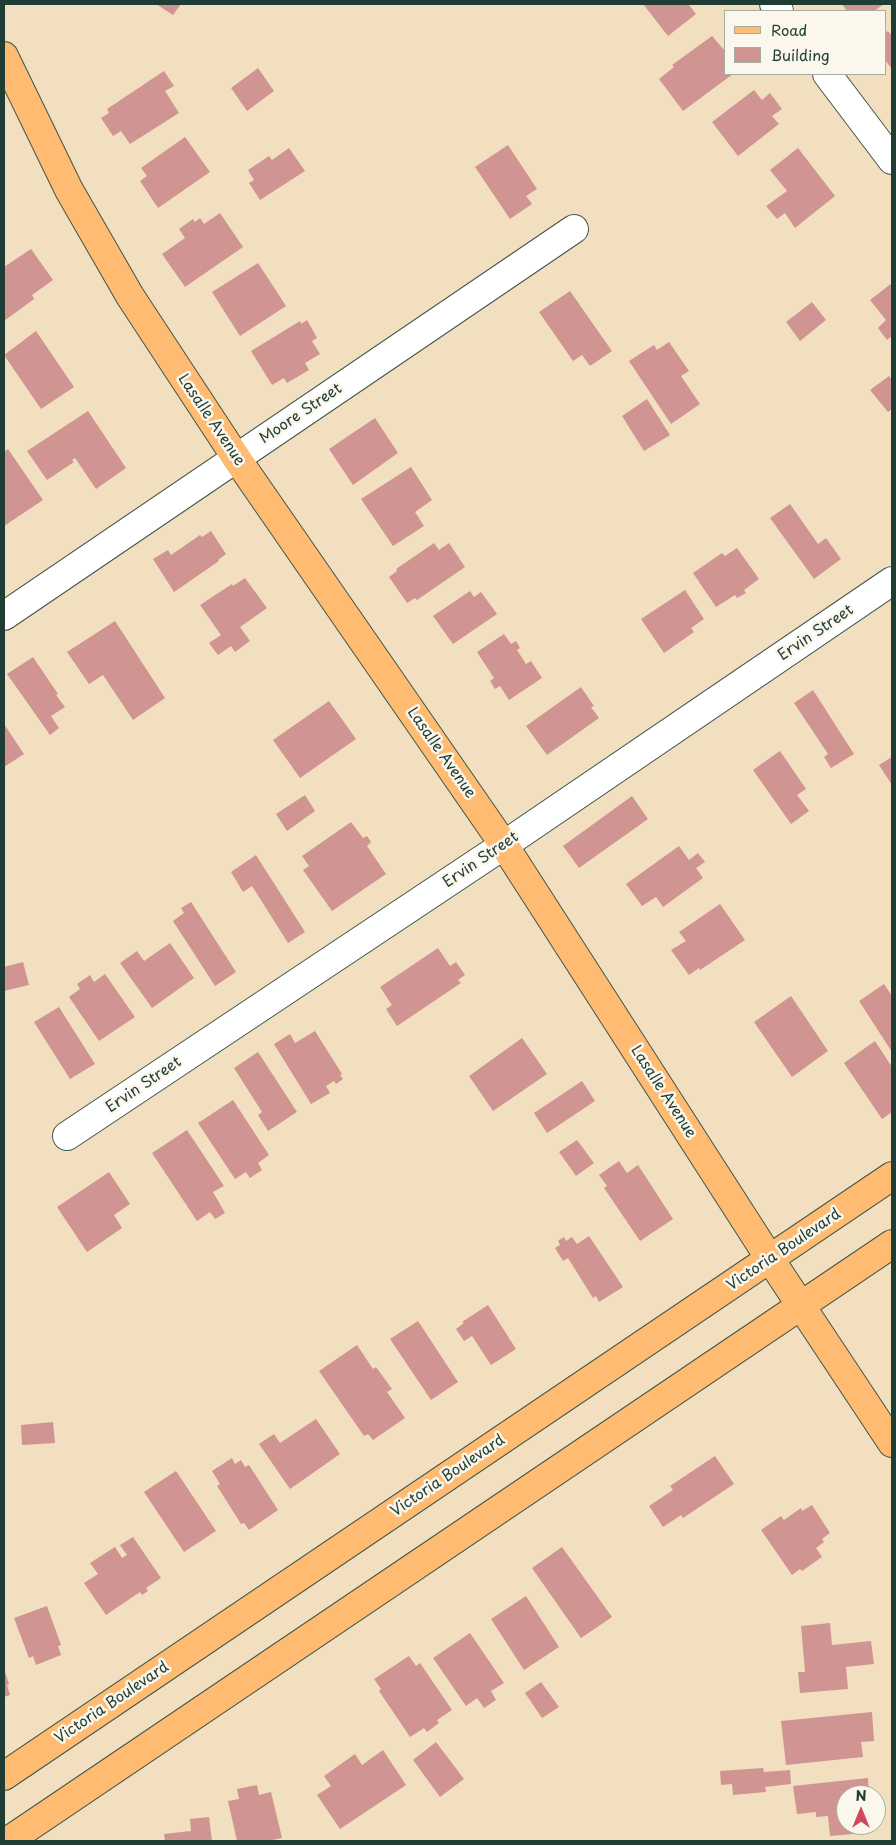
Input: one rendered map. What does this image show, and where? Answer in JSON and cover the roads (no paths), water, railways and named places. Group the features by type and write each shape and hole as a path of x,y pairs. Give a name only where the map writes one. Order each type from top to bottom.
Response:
{"main road":[{"name":"Lasalle Avenue","path":"4,57 69,190 130,296 237,458 504,845 770,1259 892,1443"},
{"name":"Victoria Boulevard","path":"4,1776 892,1176"},
{"path":"8,1841 892,1244"}],"street":[{"path":"828,75 892,160"},
{"name":"Moore Street","path":"4,616 574,228"},
{"name":"Ervin Street","path":"68,1136 504,845 892,581"}]}
